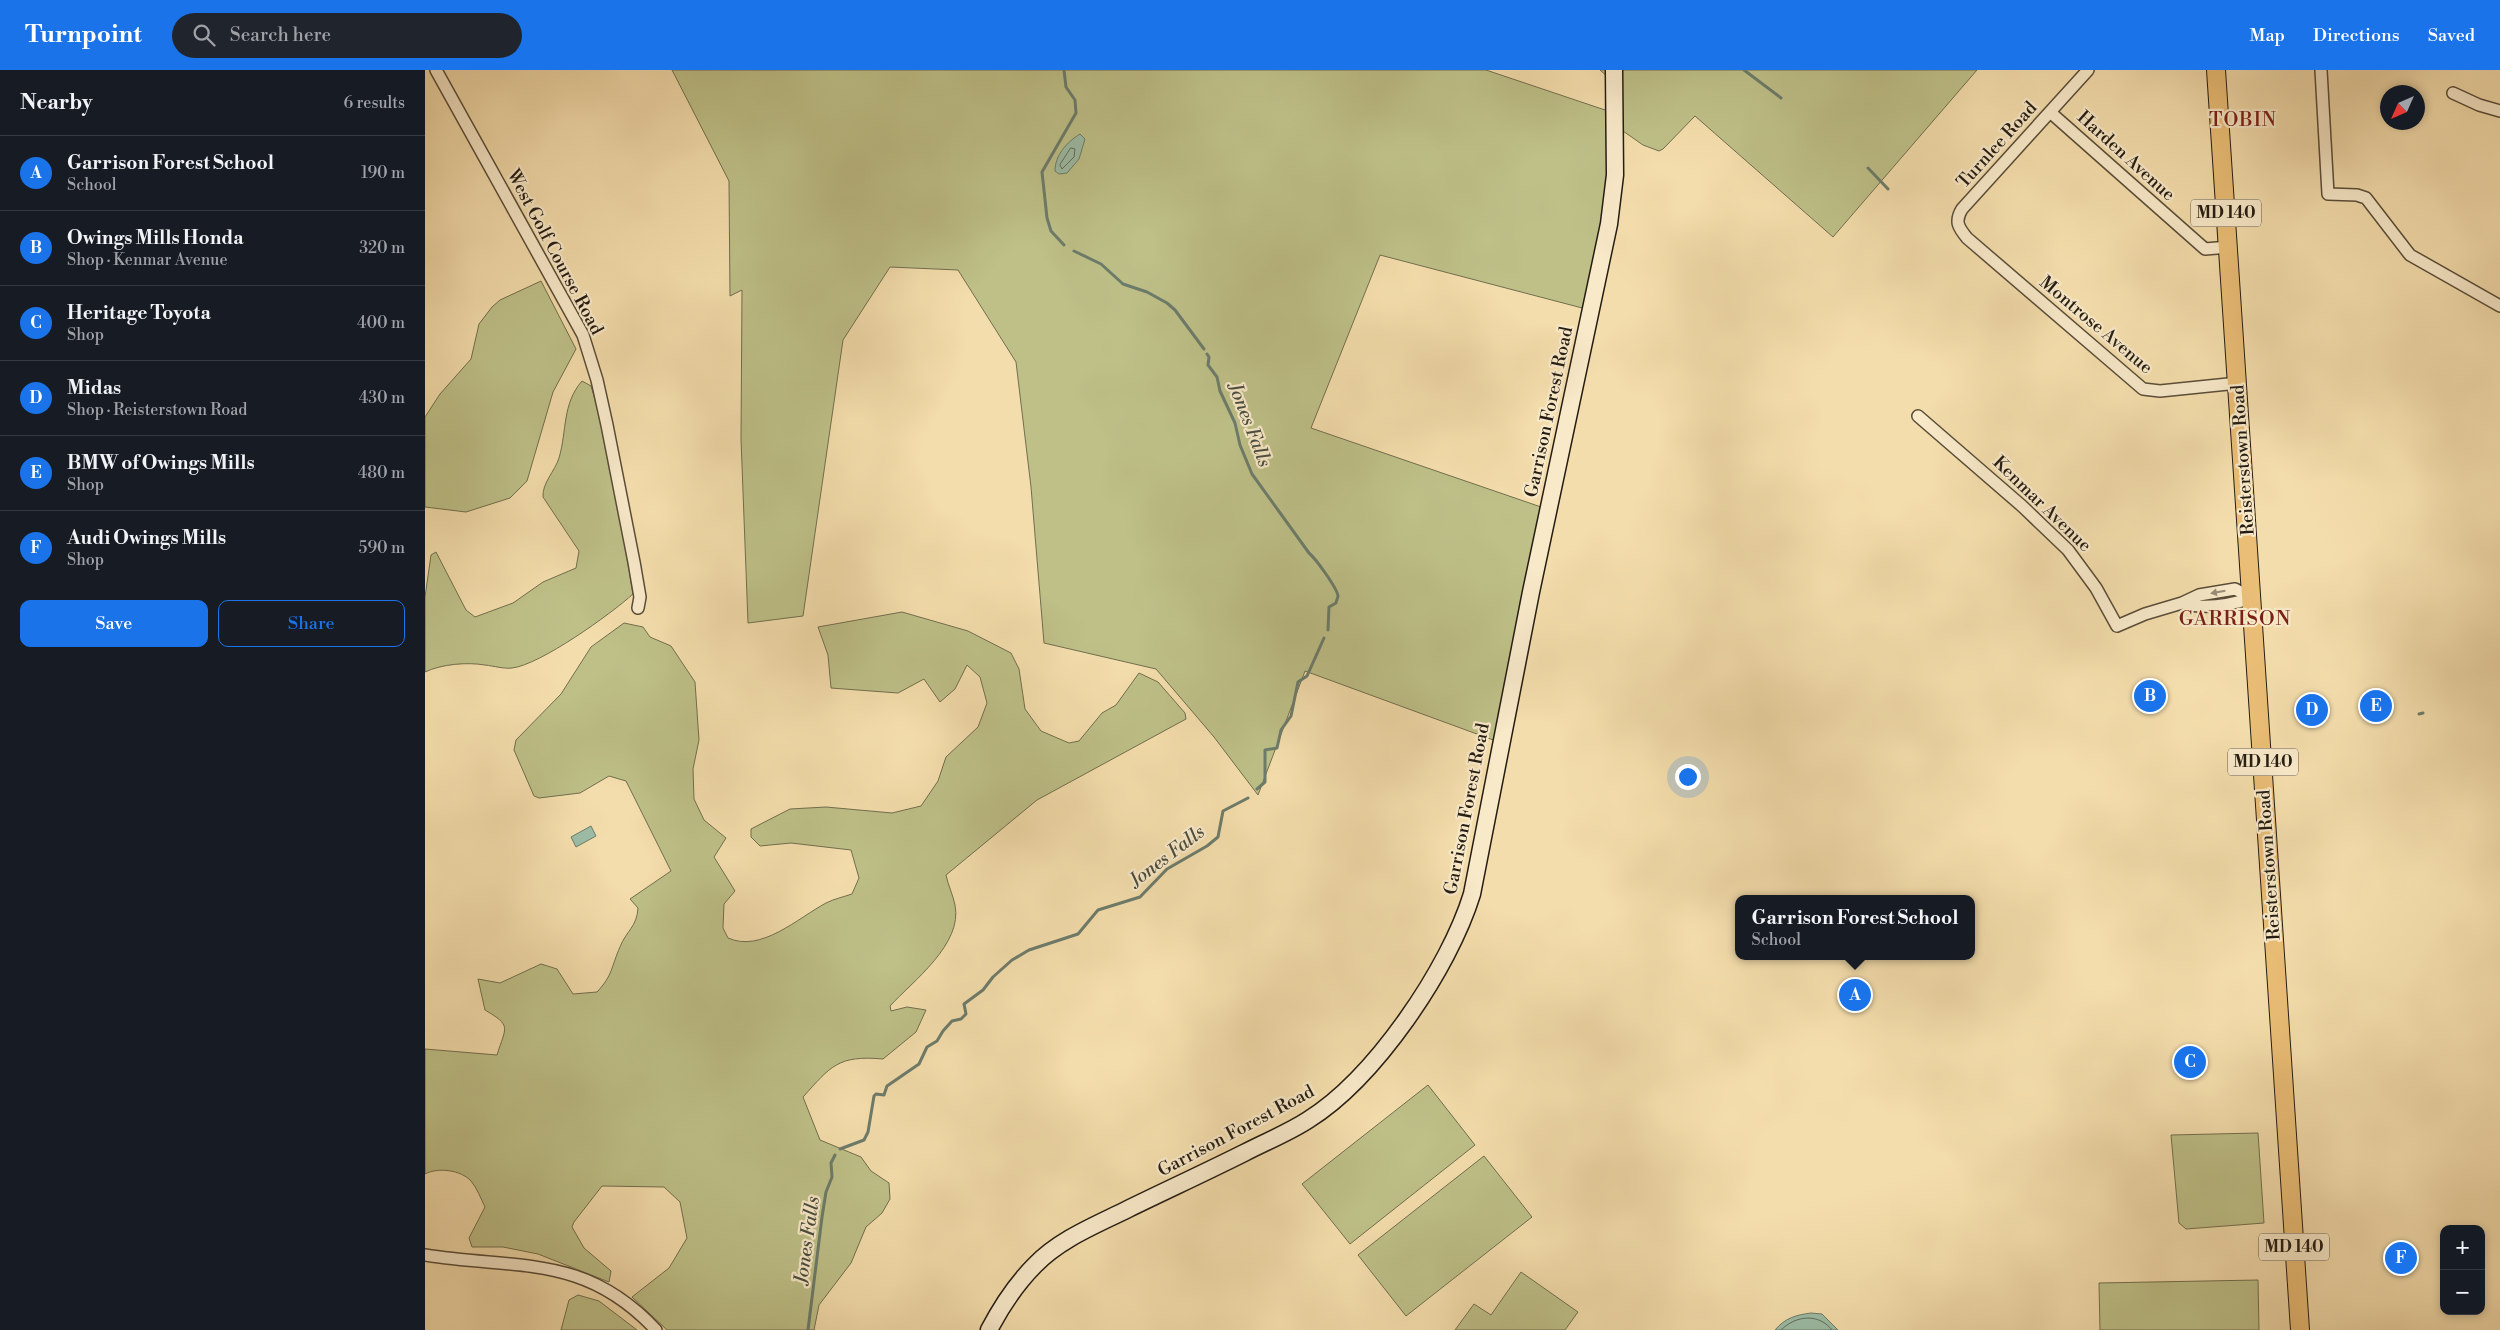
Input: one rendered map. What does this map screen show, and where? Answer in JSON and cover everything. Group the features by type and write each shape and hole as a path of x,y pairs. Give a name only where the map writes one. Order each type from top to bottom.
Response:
{"main road":[{"name":"Garrison Forest Road","path":"989,1330 1022,1279 1052,1250 1101,1222 1290,1130 1340,1097 1367,1070 1381,1052 1421,997 1449,950 1466,914 1472,894 1529,600 1609,224 1615,175 1614,70"},
{"name":"Reisterstown Road","path":"2216,70 2300,1330"}],"street":[{"name":"West Golf Course Road","path":"436,70 583,335 597,380 607,425 640,597 638,608"},
{"name":"Turnlee Road","path":"1957,223 1961,210 2088,70"},
{"path":"2321,70 2328,194 2357,195 2367,198 2410,255 2500,306"},
{"path":"2453,92 2500,111"},
{"name":"Harden Avenue","path":"2050,112 2205,249 2229,247"},
{"name":"Montrose Avenue","path":"1957,223 1967,238 2143,389 2160,391 2238,383"},
{"name":"Kenmar Avenue","path":"1918,416 2016,500 2068,550 2097,588 2117,626 2145,614 2182,604 2199,595 2235,589 2252,598"},
{"path":"425,1255 545,1267 566,1272 600,1286 613,1294 625,1302 656,1330"}],"green space":[{"path":"672,70 1486,70 1608,111 1609,78 1600,70 1977,70 1833,237 1695,116 1659,151 1643,145 1610,122 1610,167 1586,309 1380,255 1311,428 1544,508 1496,741 1305,671 1258,795 1214,737 1156,669 1044,643 1031,487 1016,362 958,270 890,267 843,340 803,616 748,623 741,439 742,290 730,296 729,181"},
{"path":"541,281 576,349 553,392 527,481 510,498 466,512 425,507 425,417 440,394 471,359 479,324 492,307 500,300"},
{"path":"582,381 591,386 608,443 633,594 609,614 557,649 524,665 502,668 478,664 447,665 425,672 425,597 431,555 436,552 466,610 475,617 513,603 543,582 576,568 579,551 543,497 543,492 559,458 571,399"},
{"path":"902,612 968,631 1011,653 1019,669 1025,709 1041,731 1069,743 1079,741 1102,713 1116,705 1139,673 1158,682 1185,713 1186,719 1037,800 946,875 955,905 955,920 951,934 944,948 934,961 890,1006 891,1011 907,1007 926,1010 916,1032 883,1059 855,1059 837,1065 821,1077 803,1097 820,1140 861,1157 871,1171 889,1183 890,1199 882,1213 866,1227 851,1263 819,1305 814,1330 667,1330 632,1297 669,1268 687,1238 680,1202 664,1187 602,1186 574,1222 572,1227 584,1248 611,1271 609,1282 538,1254 503,1247 472,1247 469,1238 485,1207 475,1187 467,1177 455,1172 443,1170 425,1174 425,1049 497,1055 505,1028 500,1020 485,1010 478,979 500,983 541,964 557,969 573,994 597,992 609,976 622,942 636,920 638,908 630,899 671,871 626,781 609,776 580,793 539,798 534,796 514,750 516,740 561,694 591,647 624,623 643,627 650,637 671,646 695,682 699,740 693,769 694,799 704,820 726,838 714,857 735,891 724,904 723,928 728,938 741,941 753,941 766,937 779,932 826,903 852,894 859,878 851,850 791,843 760,846 751,837 751,829 790,809 826,807 892,813 921,806 938,781 946,757 978,727 987,703 980,677 967,665 955,689 940,702 924,679 898,693 831,688 828,655 818,627"},
{"path":"1428,1085 1475,1145 1350,1244 1302,1184"},
{"path":"2258,1133 2264,1223 2186,1229 2179,1223 2171,1135"},
{"path":"1484,1156 1532,1217 1406,1316 1358,1255"},
{"path":"1521,1272 1578,1312 1565,1330 1455,1330 1474,1304 1491,1315"},
{"path":"2258,1280 2259,1330 2100,1330 2099,1283"},
{"path":"578,1295 599,1301 637,1330 561,1330 569,1300"}],"water":[{"path":"1080,134 1085,139 1079,159 1067,173 1059,174 1055,171 1059,154 1066,145"},
{"path":"591,826 596,836 576,847 571,837"},
{"path":"1811,1313 1822,1314 1838,1330 1775,1330 1791,1318"}],"waterway":[{"name":"Jones Falls","path":"1064,70 1066,87 1075,100 1076,113 1042,172 1047,218 1051,231 1064,245"},
{"path":"1744,70 1781,98"},
{"path":"1868,168 1888,189"},
{"name":"Jones Falls","path":"1074,251 1101,264 1123,284 1147,292 1167,303 1175,310 1204,349"},
{"name":"Jones Falls","path":"1207,354 1209,357 1208,365 1217,377 1220,391 1235,423 1240,445 1252,474 1326,574 1337,592 1336,603 1329,607 1328,630"},
{"name":"Jones Falls","path":"1257,789 1265,782 1265,750 1277,748 1281,730 1291,716 1298,682 1307,676 1324,638"},
{"path":"2419,714 2423,713"},
{"name":"Jones Falls","path":"840,1149 864,1140 868,1132 874,1096 876,1094 884,1095 887,1086 919,1064 927,1047 937,1041 952,1021 961,1019 966,1014 964,1004 983,990 993,977 1012,960 1029,950 1078,934 1098,910 1140,897 1167,869 1207,846 1218,837 1223,811 1248,798"},
{"name":"Jones Falls","path":"808,1330 822,1217 826,1192 832,1177 831,1163 835,1155"}],"place":[{"name":"Owings Mills Honda","path":"2150,696"},
{"name":"BMW of Owings Mills","path":"2376,706"},
{"name":"Midas","path":"2312,710"},
{"name":"Garrison Forest School","path":"1855,995"},
{"name":"Heritage Toyota","path":"2190,1062"},
{"name":"Audi Owings Mills","path":"2401,1258"}],"district":[{"name":"TOBIN","path":"2243,120"},
{"name":"GARRISON","path":"2235,619"}]}
